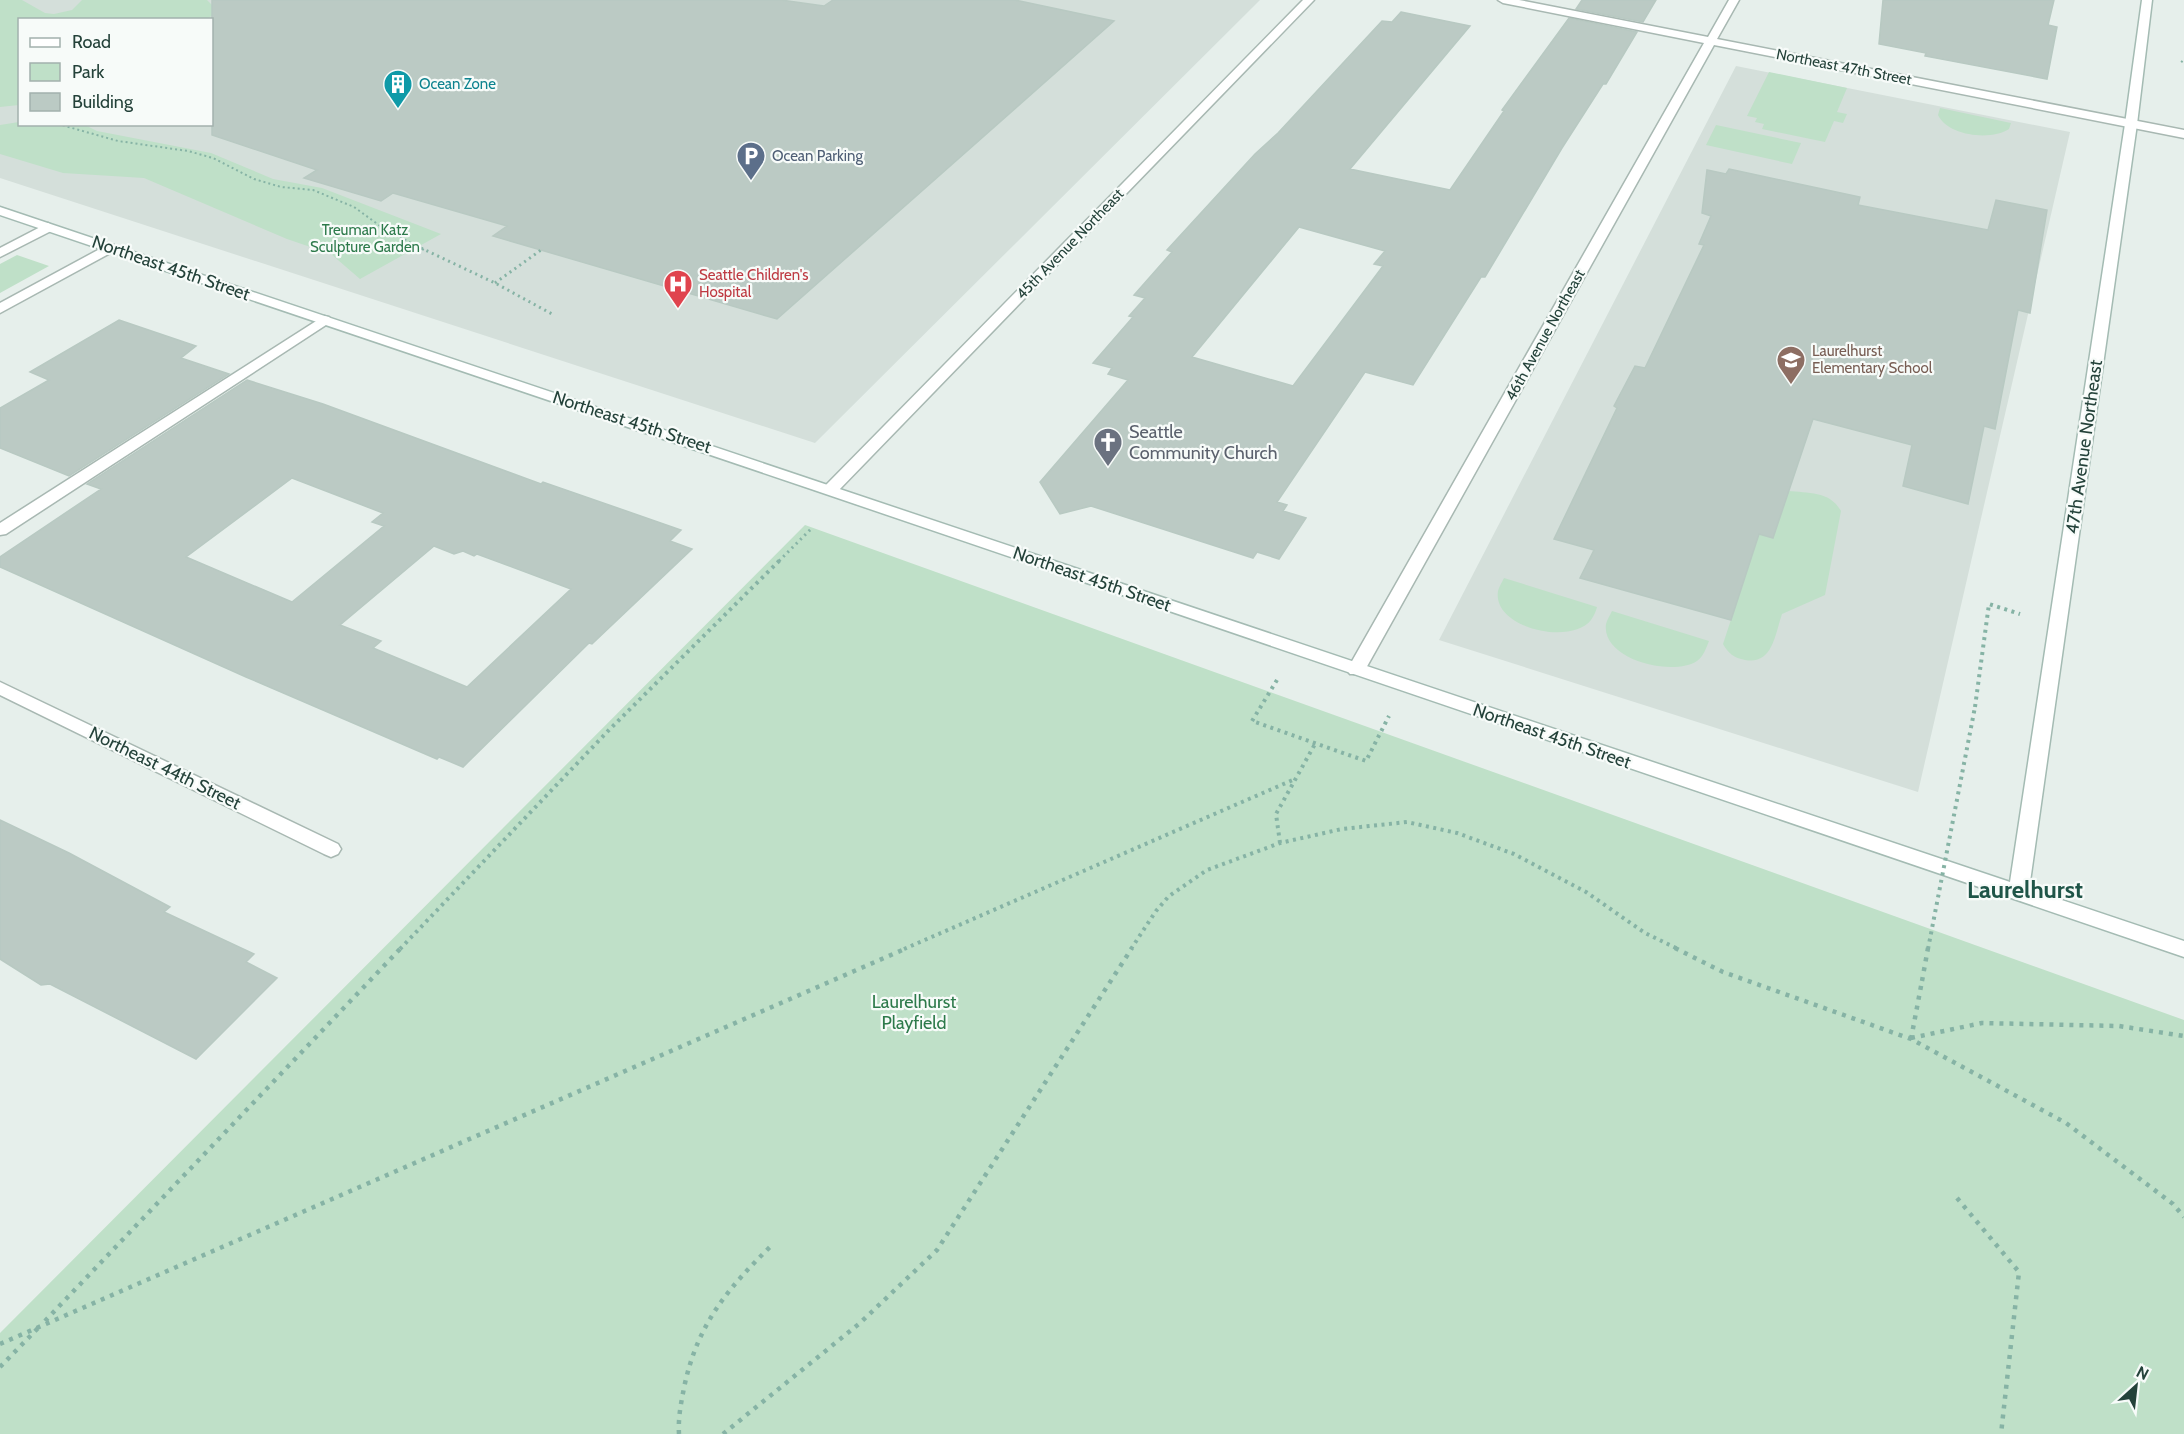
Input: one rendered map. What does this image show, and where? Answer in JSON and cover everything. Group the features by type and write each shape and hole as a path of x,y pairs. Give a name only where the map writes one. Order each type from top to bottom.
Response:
{"street":[{"name":"45th Avenue Northeast","path":"831,489 1310,0"},
{"name":"Northeast 47th Street","path":"1503,0 2184,134"},
{"name":"46th Avenue Northeast","path":"1356,670 1734,0"},
{"name":"47th Avenue Northeast","path":"2018,893 2132,124 2147,0"},
{"name":"Northeast 45th Street","path":"0,211 831,489 1356,670 2184,949"},
{"path":"0,253 48,227"},
{"path":"0,309 109,248"},
{"path":"0,530 324,320"},
{"name":"Northeast 44th Street","path":"0,688 331,849"}],"path":[{"path":"65,126 118,141 188,151 213,158 254,179 281,187 313,190 354,207 392,233 449,263 495,283 552,315"},
{"path":"495,283 541,250"},
{"path":"0,1367 609,730 812,528"},
{"path":"1911,1039 1975,706 1989,604 2058,625"},
{"path":"1296,649 1252,721 1366,762 1404,686"},
{"path":"1280,843 1276,814 1315,744"},
{"path":"0,1344 1295,780"},
{"path":"723,1434 893,1296 937,1250 1156,910 1170,896 1207,870 1280,843 1342,829 1407,822 1457,833 1514,854 1586,892 1645,933 1723,972 1911,1039 2066,1123 2173,1204 2184,1217"},
{"path":"1911,1039 1982,1023 2119,1026 2184,1036"},
{"path":"1957,1198 2019,1272 2001,1434"},
{"path":"679,1434 678,1422 687,1366 705,1320 739,1277 773,1244"}],"shaded area":[{"name":"Seattle Children's Hospital","path":"0,0 1260,0 815,443 0,178"},
{"name":"Laurelhurst Elementary School","path":"1736,66 2070,132 1918,792 1439,640"}],"green space":[{"path":"0,0 22,0 45,13 54,14 72,10 82,0 207,0 218,11 209,18 18,18 18,105 0,107"},
{"path":"1769,72 1847,88 1837,112 1847,114 1843,123 1834,121 1825,142 1762,129 1764,124 1755,122 1757,118 1747,116"},
{"path":"1940,108 2011,123 2009,129 1992,135 1960,132 1943,122 1938,115"},
{"name":"Treuman Katz Sculpture Garden","path":"18,122 18,126 87,126 97,131 211,153 273,179 322,188 441,234 360,279 331,254 287,239 144,178 63,173 0,154 0,125"},
{"path":"1716,125 1801,143 1792,164 1706,145"},
{"path":"17,255 49,266 0,293 0,264"},
{"path":"1788,491 1825,496 1841,511 1825,595 1782,614 1775,639 1762,658 1741,659 1732,655 1723,644 1759,534 1773,538"},
{"name":"Laurelhurst Playfield","path":"805,525 2184,1020 2184,1434 0,1434 0,1333"},
{"path":"1504,578 1597,607 1591,620 1581,628 1567,632 1535,629 1507,615 1499,604 1498,591"},
{"path":"1612,611 1709,641 1699,659 1686,665 1656,666 1641,662 1626,656 1607,637 1606,624"}],"building":[{"path":"212,0 781,0 824,6 833,0 1015,0 1114,21 777,319 493,236 507,226 393,193 381,201 304,178 317,170 212,135"},
{"path":"1582,0 1656,0 1643,22 1576,9"},
{"path":"1883,0 2054,0 2048,25 2057,27 2047,79 1925,56 1926,53 1879,44"},
{"path":"1401,12 1470,26 1350,169 1450,190 1504,111 1502,110 1569,18 1637,32 1606,84 1603,84 1562,148 1485,277 1481,277 1413,385 1365,372 1277,502 1287,505 1283,511 1306,518 1279,559 1257,552 1253,558 1091,506 1060,514 1040,482 1128,380 1108,374 1112,368 1093,363 1133,317 1129,316 1145,298 1134,295 1172,252 1167,250 1255,154 1278,133 1382,21 1392,22","holes":["1299,227 1385,251 1374,264 1383,266 1293,386 1192,357"]},
{"path":"1729,169 1860,197 1858,205 1988,230 1996,200 2047,210 2030,313 2018,310 1995,429 1984,426 1968,504 1903,486 1912,445 1813,419 1773,538 1759,534 1731,620 1580,578 1594,550 1554,539 1617,408 1614,406 1635,366 1645,368 1704,245 1699,244 1711,216 1702,213 1707,170 1726,174"},
{"path":"119,320 196,346 181,358 229,374 69,476 0,448 0,408 49,380 30,372"},
{"path":"247,380 323,404 541,484 543,482 681,530 670,541 692,549 592,644 589,643 463,767 439,757 437,759 246,677 0,567 0,557 101,489 87,484","holes":["292,478 383,513 372,522 384,526 292,602 186,557","434,546 454,554 463,551 474,556 477,554 571,589 467,687 373,648 381,641 340,625"]},
{"path":"0,820 69,853 170,907 164,912 254,954 246,962 277,978 196,1059 50,984 41,985 0,959"}],"place":[{"name":"Ocean Zone","path":"398,110"},
{"name":"Ocean Parking","path":"751,182"},
{"name":"Seattle Children's Hospital","path":"678,310"},
{"name":"Laurelhurst Elementary School","path":"1791,386"},
{"name":"Seattle Community Church","path":"1108,468"}],"district":[{"name":"Laurelhurst","path":"2025,890"}]}
